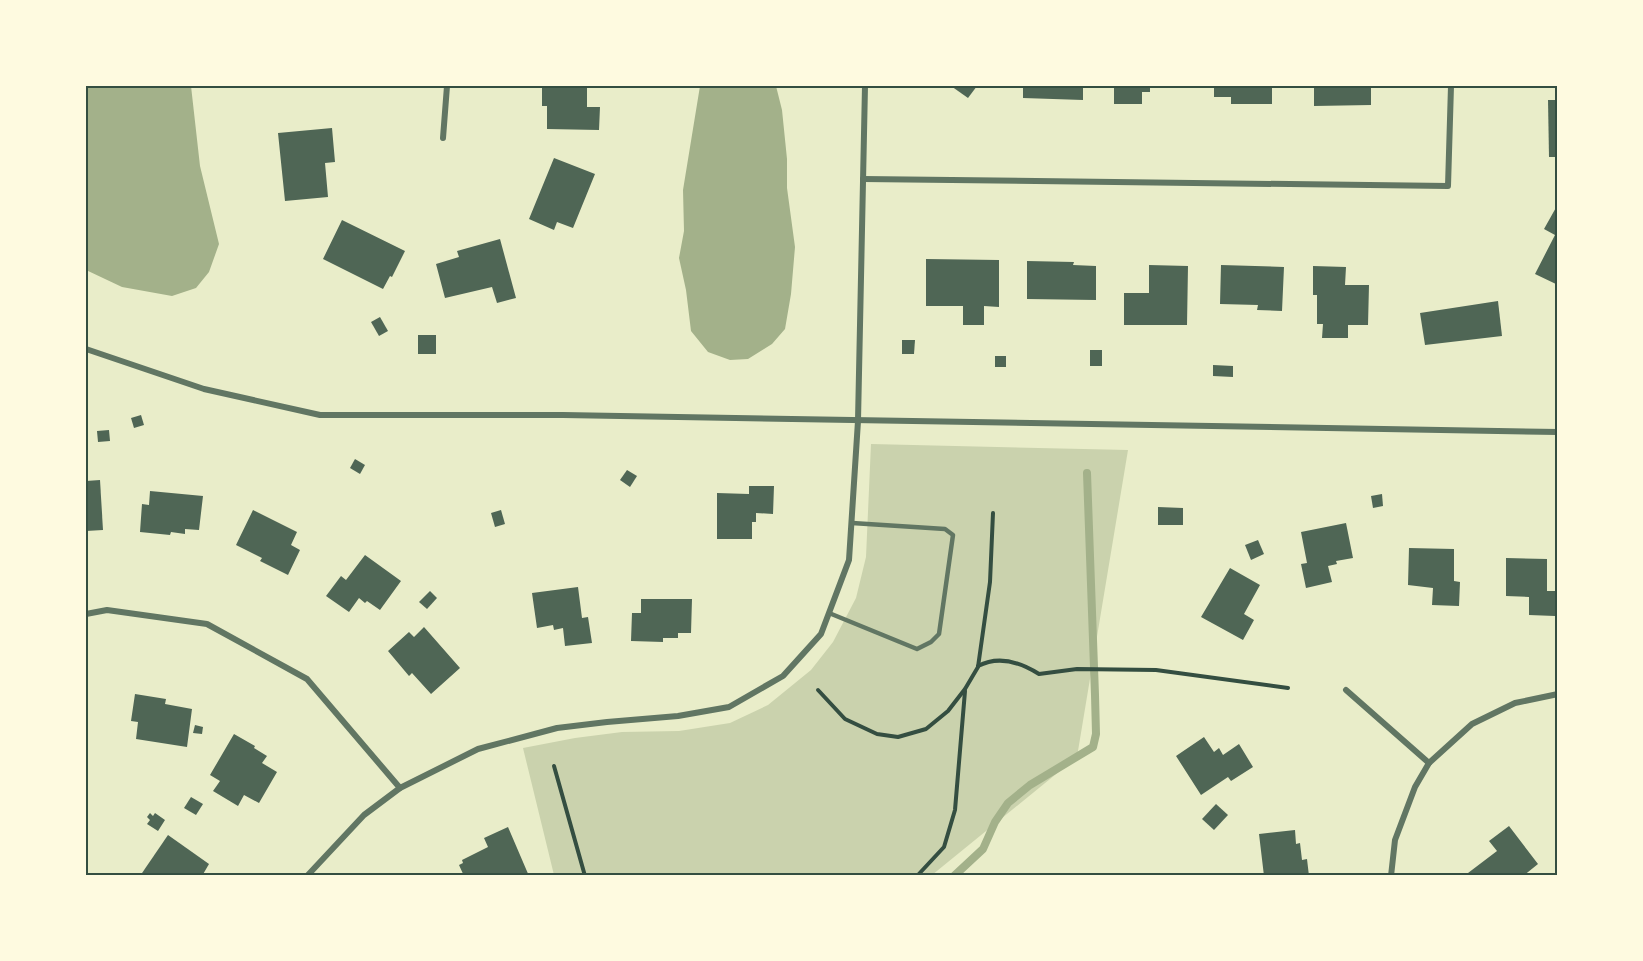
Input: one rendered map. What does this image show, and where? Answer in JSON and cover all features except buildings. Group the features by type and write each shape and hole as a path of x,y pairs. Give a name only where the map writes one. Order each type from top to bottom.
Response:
{"street":[{"path":"443,138 447,86"},
{"path":"307,876 364,815 400,788 478,749 557,728 678,716 729,706 783,676 821,634 849,560 852,524 858,421 865,86"},
{"path":"863,179 1448,186 1451,86"},
{"path":"86,349 204,389 320,415 563,415 1557,432"},
{"path":"86,614 107,610 207,624 308,679 400,788"},
{"path":"1346,690 1429,763"},
{"path":"1391,876 1395,840 1415,787 1429,763 1472,724 1515,703 1557,694"}],"lane":[{"path":"829,613 917,649 931,642 939,634 953,535 945,529 852,524"}],"path":[{"path":"818,690 845,719 877,734 898,737 926,729 948,711 965,689 978,666 990,582 993,513"},
{"path":"978,666 988,661 1003,660 1029,668 1039,674 1077,669 1156,670 1288,688"},
{"path":"917,876 944,848 956,810 965,689"},
{"path":"554,766 585,876"}],"shaded area":[{"path":"86,86 191,86 200,166 219,244 209,272 196,288 172,296 122,287 86,270"},
{"path":"700,86 776,86 782,110 787,159 787,188 795,247 791,294 785,329 772,344 748,359 730,360 708,352 691,331 679,258 684,231 683,190"},
{"path":"871,444 1128,450 1077,757 932,875 554,875 523,748 622,732 679,731 730,723 768,705 811,670 833,642 856,598 866,557"}],"waterway":[{"path":"954,876 983,849 995,822 1008,803 1030,785 1093,747 1096,734 1087,473"}]}
